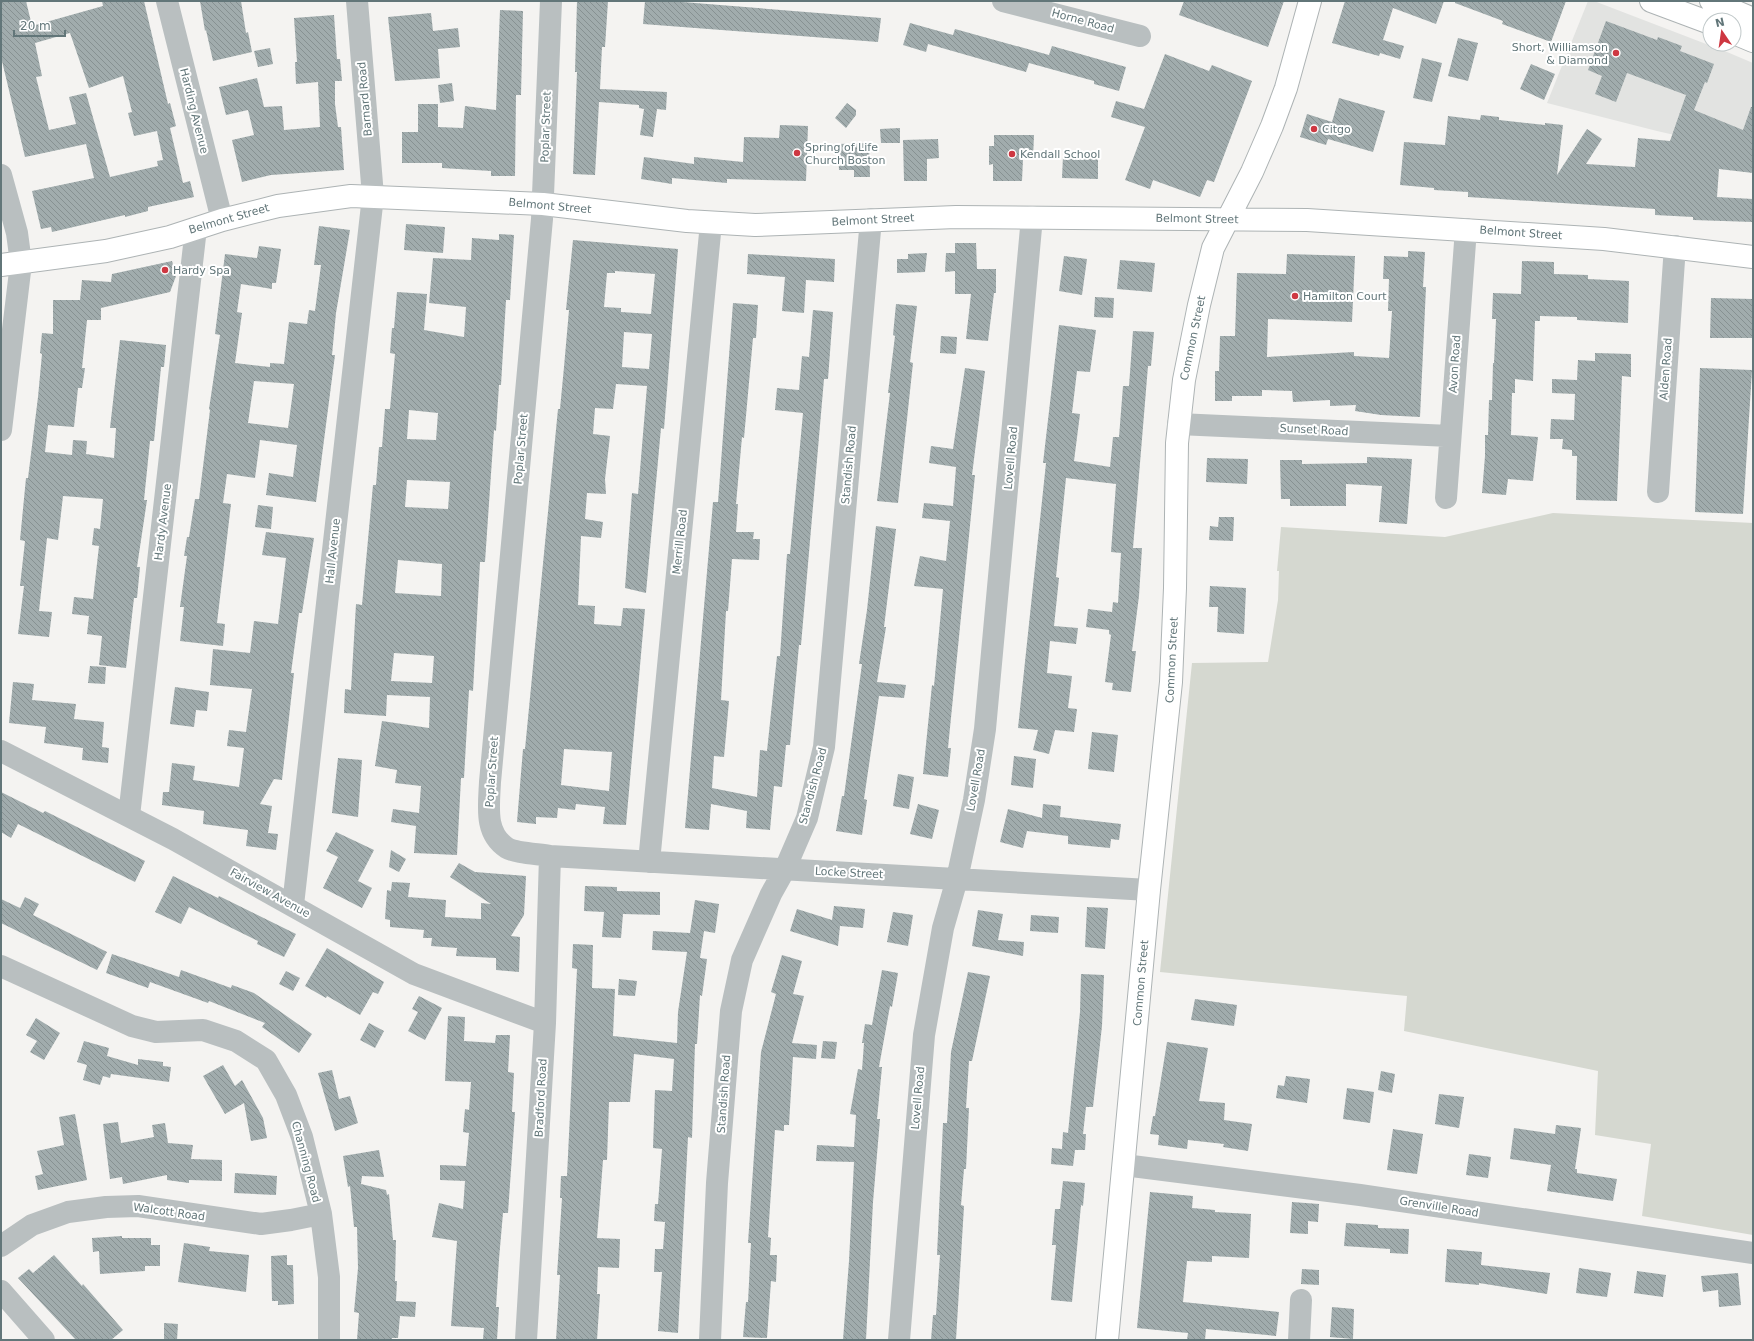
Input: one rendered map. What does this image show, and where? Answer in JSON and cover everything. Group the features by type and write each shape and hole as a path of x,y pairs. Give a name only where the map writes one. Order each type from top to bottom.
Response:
{"main road":[{"name":"Common Street","path":"1107,1340 1149,890 1174,649 1178,424 1185,373 1199,305 1213,248 1252,172 1272,126 1286,88 1310,1"},
{"path":"1651,1 1710,10 1753,19"},
{"path":"1742,36 1753,41"},
{"name":"Belmont Street","path":"11,264 139,245 222,220 285,205 351,196 543,204 711,223 771,225 871,219 1032,217 1301,220 1466,229 1675,246 1753,256"}],"street":[{"name":"Harding Avenue","path":"167,1 222,220"},
{"name":"Barnard Road","path":"357,1 373,196"},
{"name":"Poplar Street","path":"550,856 508,848 494,834 488,817 543,204 551,1"},
{"name":"Horne Road","path":"1003,1 1031,4 1140,36"},
{"path":"1,175 17,233 11,264 1,430"},
{"name":"Hall Avenue","path":"293,905 373,196"},
{"name":"Lovell Road","path":"899,1340 924,1035 943,928 974,800 985,729 1032,217"},
{"name":"Standish Road","path":"710,1340 717,1183 730,1011 742,960 771,894 785,869 806,818 824,747 871,219"},
{"name":"Merrill Road","path":"649,862 711,223"},
{"name":"Hardy Avenue","path":"129,816 196,228"},
{"name":"Avon Road","path":"1446,498 1466,229"},
{"name":"Alden Road","path":"1658,492 1675,246"},
{"name":"Sunset Road","path":"1178,424 1450,436"},
{"name":"Fairview Avenue","path":"1,751 129,816 293,905 414,974 545,1023"},
{"name":"Locke Street","path":"550,856 1149,890"},
{"name":"Bradford Road","path":"526,1340 545,1023 550,856"},
{"name":"Channing Road","path":"1,966 132,1026 156,1032 203,1030 236,1040 266,1060 286,1095 302,1137 320,1214 329,1277 329,1340"},
{"name":"Grenville Road","path":"1124,1165 1360,1195 1753,1254"},
{"name":"Walcott Road","path":"1,1246 32,1225 68,1212 106,1207 138,1206 261,1224 320,1214"},
{"path":"1,1291 44,1340"},
{"path":"1299,1340 1300,1300"}],"shaded area":[{"path":"1588,1 1594,1 1702,42 1702,52 1727,52 1753,63 1753,153 1657,131 1547,103"},
{"path":"1553,513 1753,523 1753,1235 1642,1216 1651,1144 1595,1135 1598,1071 1404,1031 1407,996 1160,972 1192,663 1268,662 1278,600 1279,571 1277,571 1281,527 1445,537"}],"building":[{"path":"1,1 26,1 32,26 103,6 102,1 144,1 168,104 170,103 176,126 170,128 183,183 190,181 194,197 148,207 148,211 125,217 125,215 52,232 51,227 41,229 32,191 94,178 86,144 25,157 1,57","holes":["70,33 89,88 123,76 132,112 128,113 134,136 157,131 163,160 157,161 158,166 110,177 86,93 69,97 76,124 49,130 36,77 42,76 35,43"]},
{"path":"200,1 241,1 246,33 248,32 252,52 213,61 206,30 205,31"},
{"path":"577,1 608,1 605,47 602,47 600,89 667,92 666,110 657,109 653,137 640,135 644,109 639,108 639,105 599,102 595,175 573,174 577,72 575,72"},
{"path":"645,1 670,1 881,18 878,42 643,24"},
{"path":"1184,1 1284,1 1268,47 1179,15"},
{"path":"1345,1 1444,1 1436,24 1393,8 1383,40 1404,46 1400,59 1380,53 1379,56 1332,43"},
{"path":"1455,1 1566,1 1551,42 1502,24 1503,21 1455,3"},
{"path":"500,10 523,11 521,95 516,95 515,176 491,176 491,171 442,168 442,163 402,163 402,132 418,132 418,104 438,104 438,127 463,128 465,106 496,110"},
{"path":"431,13 433,31 458,28 460,47 438,49 440,78 395,81 388,17"},
{"path":"334,15 337,59 340,59 342,81 335,81 335,104 338,127 341,127 344,170 271,175 242,182 232,140 254,135 248,110 226,115 219,87 257,78 264,107 282,106 284,130 320,127 318,82 296,84 295,62 297,62 294,18"},
{"path":"1606,21 1657,40 1658,37 1682,46 1680,51 1714,64 1694,110 1743,130 1751,107 1753,107 1753,173 1719,169 1717,197 1753,199 1753,222 1693,220 1693,217 1655,215 1655,209 1468,197 1468,192 1434,190 1434,188 1400,185 1404,142 1445,145 1448,116 1480,120 1481,115 1499,117 1499,120 1545,125 1545,123 1563,125 1557,175 1587,129 1602,139 1586,164 1635,167 1638,138 1670,141 1686,95 1627,73 1616,102 1595,94 1602,76 1588,70"},
{"path":"910,23 953,35 955,29 1049,55 1052,46 1126,67 1119,91 1094,84 1094,81 1029,63 1026,72 928,44 926,52 903,45"},
{"path":"1458,38 1478,43 1468,81 1448,76"},
{"path":"270,48 273,64 258,67 254,51"},
{"path":"1165,54 1209,71 1212,65 1252,81 1214,182 1207,180 1200,197 1153,180 1150,189 1125,180 1145,127 1111,117 1116,101 1144,109"},
{"path":"1422,58 1442,63 1432,102 1413,98"},
{"path":"1531,64 1555,74 1544,100 1520,89"},
{"path":"452,83 454,101 440,103 438,85"},
{"path":"1339,98 1385,111 1373,152 1328,139 1326,145 1300,137 1307,114 1332,122"},
{"path":"847,103 856,110 856,115 846,128 835,118"},
{"path":"780,125 808,126 806,181 727,179 727,183 672,178 672,184 641,179 644,157 694,164 694,157 743,162 744,137 779,138"},
{"path":"900,128 900,143 881,143 880,129"},
{"path":"994,135 1034,135 1033,159 1023,159 1022,181 993,181 993,164 989,165 989,146 994,146"},
{"path":"938,139 939,158 927,159 927,181 904,181 903,140"},
{"path":"869,143 870,177 854,177 854,170 839,170 838,144"},
{"path":"1063,156 1098,156 1098,179 1062,178"},
{"path":"406,224 445,227 443,253 404,250"},
{"path":"319,226 350,230 336,313 332,355 335,355 316,502 266,495 269,473 293,477 297,445 260,440 255,478 227,474 223,503 231,504 217,623 225,624 223,646 180,641 184,607 180,607 187,556 184,556 187,537 189,537 195,499 199,499 209,409 220,335 215,334 225,254 257,258 259,246 281,249 276,283 272,283 272,289 241,284 237,312 242,313 235,363 270,367 270,363 284,364 289,322 307,324 309,310 315,311 321,265 314,265","holes":["254,381 294,384 288,428 248,423"]},
{"path":"499,234 514,235 510,300 506,300 501,385 499,385 496,431 494,430 485,562 480,562 473,691 469,690 464,778 461,778 457,855 414,853 416,826 391,822 393,809 419,813 421,786 395,783 397,770 375,766 382,721 429,728 430,697 387,695 386,716 344,713 345,689 351,690 356,604 362,605 373,485 376,485 379,447 382,447 385,409 390,409 395,354 390,353 392,328 394,328 397,292 427,294 424,330 464,337 466,307 429,303 433,258 471,260 472,238 499,240","holes":["409,410 438,413 436,440 407,439","407,480 450,482 448,509 405,507","398,560 442,564 441,596 395,593","394,653 434,656 432,683 391,681"]},
{"path":"573,240 678,249 664,429 661,428 646,593 625,588 632,493 638,494 647,386 616,384 613,409 595,408 593,434 610,436 605,479 606,494 587,493 585,519 603,522 601,538 581,536 578,605 595,606 594,624 621,626 623,608 645,609 626,825 603,824 605,807 576,804 575,810 558,808 557,818 536,817 536,824 517,822 523,749 525,749 558,409 560,409 569,310 566,310","holes":["615,271 655,274 651,314 621,312 621,308 604,307 607,273 615,273","624,332 652,334 649,369 622,367","564,749 612,752 609,791 561,785"]},
{"path":"955,243 976,243 977,269 996,269 996,293 994,293 988,341 966,339 971,294 955,294 955,271 945,272 946,253 955,253"},
{"path":"1408,251 1425,252 1423,287 1426,287 1420,417 1381,415 1355,411 1356,405 1330,406 1330,400 1293,402 1292,391 1262,390 1262,396 1232,396 1232,401 1215,401 1215,371 1219,371 1220,336 1235,336 1237,273 1286,274 1287,254 1355,256 1352,322 1268,319 1267,357 1354,352 1354,356 1389,358 1392,311 1388,311 1389,279 1383,279 1384,256 1408,257"},
{"path":"927,253 925,272 897,273 897,259 908,259 908,254"},
{"path":"748,254 835,259 834,282 806,280 804,313 782,311 785,277 747,274"},
{"path":"1064,256 1087,259 1082,295 1059,291"},
{"path":"1120,260 1155,263 1152,292 1117,289"},
{"path":"172,261 176,276 170,292 101,308 101,320 87,320 82,368 85,368 82,388 78,388 74,427 48,425 45,452 72,455 73,440 87,441 86,454 114,458 116,428 110,428 120,340 166,345 164,367 161,367 154,441 150,441 144,500 147,500 137,567 140,567 137,598 134,598 126,668 99,665 102,636 87,634 89,616 72,614 74,597 93,599 99,546 92,545 94,528 100,529 103,499 63,496 58,540 47,538 39,611 52,612 49,637 18,634 24,586 20,586 25,541 20,540 26,478 28,478 38,397 42,354 40,353 42,333 53,334 53,300 80,300 82,280 111,282 112,274"},
{"path":"1522,261 1554,262 1554,274 1588,275 1588,279 1629,281 1628,323 1577,320 1577,317 1540,316 1540,321 1535,321 1533,381 1515,379 1515,393 1512,393 1511,435 1538,437 1533,481 1508,479 1506,495 1482,493 1485,435 1488,435 1489,400 1492,400 1496,319 1492,319 1493,293 1521,294"},
{"path":"1095,297 1114,298 1113,318 1094,317"},
{"path":"1711,298 1753,299 1753,338 1710,338"},
{"path":"733,303 758,305 756,338 753,338 744,438 742,437 736,504 738,504 736,532 754,532 753,539 760,539 759,560 732,559 728,611 726,611 721,700 729,701 724,757 714,756 712,788 757,797 760,750 767,751 777,656 780,656 787,554 790,554 803,413 775,410 777,388 799,390 802,356 809,357 813,310 833,312 828,379 824,379 801,645 799,645 790,745 786,745 782,787 774,786 770,830 746,828 747,811 711,804 709,830 685,828 713,502 718,502"},
{"path":"896,304 917,306 910,362 913,363 898,503 877,501 890,393 888,393 895,336 893,335"},
{"path":"1059,325 1096,330 1090,372 1077,371 1072,413 1080,414 1074,461 1110,467 1113,437 1119,437 1123,386 1129,386 1133,331 1154,332 1151,366 1148,366 1133,548 1142,548 1139,596 1132,651 1136,651 1131,692 1112,690 1113,683 1105,682 1111,635 1109,634 1109,630 1086,627 1088,609 1112,612 1113,602 1118,603 1121,553 1111,552 1116,484 1066,478 1056,577 1059,578 1054,626 1078,628 1076,644 1050,641 1047,673 1072,676 1068,708 1077,709 1074,732 1055,730 1049,754 1033,750 1038,730 1018,728 1046,463 1043,463"},
{"path":"941,336 957,337 956,354 940,353"},
{"path":"1595,353 1631,354 1631,377 1622,376 1617,501 1576,500 1577,456 1572,456 1572,450 1562,449 1563,439 1550,439 1551,419 1574,420 1575,394 1552,393 1552,379 1577,380 1578,360 1595,361"},
{"path":"965,368 985,371 972,475 975,475 948,748 951,748 948,777 923,774 932,685 934,686 943,589 914,586 920,556 946,561 950,521 922,518 924,503 953,506 956,467 929,463 931,446 953,449"},
{"path":"1700,368 1752,370 1743,514 1695,512"},
{"path":"1367,457 1412,459 1407,524 1379,522 1382,486 1346,484 1346,506 1290,506 1290,499 1281,499 1280,460 1302,460 1302,464 1367,463"},
{"path":"1207,458 1248,459 1247,484 1206,482"},
{"path":"258,505 273,507 271,529 255,527"},
{"path":"1219,517 1234,517 1233,541 1209,540 1210,526 1218,527"},
{"path":"876,526 896,529 884,627 886,627 877,682 906,685 904,698 879,696 864,799 867,800 862,835 836,831 842,796 844,796 862,664 859,664 867,610"},
{"path":"266,532 314,538 302,613 299,613 291,673 294,673 282,780 274,779 260,804 272,806 268,833 278,834 276,850 246,846 248,830 203,824 204,811 162,805 163,792 169,792 172,763 195,766 193,780 239,787 244,748 227,746 229,730 246,732 252,689 210,685 213,649 250,653 254,621 278,624 286,558 262,555"},
{"path":"1210,586 1246,588 1244,634 1217,632 1218,607 1209,607"},
{"path":"90,666 106,667 105,684 88,683"},
{"path":"13,682 34,684 32,700 76,704 74,719 104,722 102,747 109,748 108,763 82,760 83,748 44,743 46,727 9,723"},
{"path":"175,687 209,692 207,711 196,710 194,727 170,724"},
{"path":"1092,732 1118,735 1114,772 1088,769"},
{"path":"1014,756 1036,759 1033,788 1011,785"},
{"path":"338,758 362,760 358,817 332,813"},
{"path":"898,774 914,777 909,809 893,806"},
{"path":"1,792 43,813 45,811 145,861 135,882 18,824 11,838 1,832"},
{"path":"918,804 939,810 932,839 910,834"},
{"path":"1043,804 1061,806 1060,817 1121,824 1119,840 1111,839 1110,848 1068,844 1068,836 1027,831 1023,848 1000,842 1008,809 1042,818"},
{"path":"336,832 374,850 358,881 372,888 362,908 323,888 338,857 326,851"},
{"path":"391,850 406,859 399,872 389,867"},
{"path":"459,863 475,872 526,876 524,915 511,936 520,937 519,972 496,970 496,958 456,956 457,948 431,946 432,938 423,938 424,930 390,927 390,920 385,919 387,890 391,891 392,882 410,883 408,897 446,900 445,917 481,919 481,903 491,904 450,877"},
{"path":"173,876 218,898 219,896 296,934 284,957 257,944 258,941 189,907 181,924 155,912"},
{"path":"585,886 617,887 617,891 660,892 660,915 623,914 621,938 602,937 604,912 584,911"},
{"path":"25,897 39,904 33,915 107,952 97,970 1,923 1,899 20,908"},
{"path":"695,900 719,904 715,933 704,931 700,958 707,959 702,996 700,995 697,1044 695,1044 692,1138 688,1137 678,1333 658,1331 662,1272 654,1272 655,1249 663,1249 665,1222 654,1221 655,1204 658,1204 662,1149 653,1148 655,1090 672,1091 674,1059 634,1054 630,1102 609,1102 607,1160 603,1160 597,1238 620,1239 619,1268 598,1267 597,1294 600,1294 597,1340 556,1340 560,1275 557,1275 562,1198 560,1198 561,1176 567,1176 577,969 572,968 573,944 593,945 592,988 615,989 613,1036 677,1043 678,1012 687,952 652,950 653,931 690,933"},
{"path":"834,906 865,909 863,928 840,926 838,946 790,931 797,909 832,920"},
{"path":"1087,907 1108,908 1105,949 1085,947"},
{"path":"978,910 1003,914 998,940 1024,942 1023,956 972,946"},
{"path":"893,912 913,915 908,946 887,942"},
{"path":"1031,915 1059,917 1058,933 1030,931"},
{"path":"327,948 384,982 378,994 373,992 360,1015 327,996 326,998 305,986"},
{"path":"112,954 179,977 181,970 231,988 232,985 254,993 312,1034 299,1053 262,1027 265,1023 209,1001 208,1003 150,982 148,988 106,973"},
{"path":"782,955 802,961 793,994 804,996 792,1043 817,1045 816,1059 793,1057 789,1125 784,1125 784,1131 775,1130 768,1237 771,1238 770,1255 777,1255 776,1282 771,1281 767,1338 743,1337 746,1302 748,1302 751,1243 748,1243 761,1052 776,994 771,992"},
{"path":"882,970 898,973 892,1007 890,1006 879,1067 882,1067 877,1119 880,1119 873,1202 866,1340 843,1340 854,1162 816,1161 817,1145 854,1147 856,1115 850,1114 858,1069 862,1070 864,1043 862,1043 865,1024 872,1025"},
{"path":"286,971 300,978 293,991 279,984"},
{"path":"968,972 990,976 972,1061 969,1061 966,1108 969,1108 966,1169 964,1169 961,1205 964,1206 956,1340 931,1340 933,1315 936,1315 940,1255 937,1255 943,1123 947,1123 951,1052"},
{"path":"1081,974 1104,975 1102,1026 1093,1107 1086,1107 1083,1134 1086,1134 1085,1150 1075,1150 1073,1166 1051,1164 1052,1148 1062,1149 1063,1132 1068,1133 1080,1012"},
{"path":"619,979 637,981 635,996 618,995"},
{"path":"419,996 442,1008 425,1040 408,1031 418,1012 412,1009"},
{"path":"1195,999 1237,1005 1234,1026 1191,1020"},
{"path":"448,1016 465,1017 464,1041 495,1043 496,1035 510,1035 508,1072 514,1073 512,1112 515,1112 508,1213 503,1213 499,1259 496,1307 499,1307 497,1340 483,1339 484,1328 451,1326 457,1241 432,1237 439,1203 463,1209 465,1181 440,1180 440,1165 466,1166 469,1133 463,1132 465,1109 469,1110 471,1082 445,1081"},
{"path":"36,1018 60,1033 44,1060 30,1052 37,1041 26,1035"},
{"path":"369,1023 384,1031 375,1048 360,1040"},
{"path":"84,1041 109,1048 107,1056 138,1065 138,1059 163,1062 163,1066 171,1067 169,1082 111,1074 110,1078 103,1076 100,1085 83,1080 87,1065 77,1062"},
{"path":"823,1041 837,1042 835,1059 821,1058"},
{"path":"1167,1042 1208,1048 1199,1101 1225,1103 1224,1120 1252,1124 1248,1151 1223,1147 1224,1144 1188,1140 1187,1149 1158,1145 1159,1135 1150,1134 1153,1116 1155,1116"},
{"path":"223,1065 235,1086 242,1080 263,1118 267,1138 251,1141 244,1103 225,1114 203,1076"},
{"path":"332,1070 339,1099 350,1096 358,1123 335,1131 318,1073"},
{"path":"1381,1071 1395,1074 1392,1093 1378,1090"},
{"path":"1286,1076 1310,1079 1307,1103 1276,1098 1278,1085 1284,1086"},
{"path":"1347,1088 1374,1092 1370,1123 1343,1119"},
{"path":"1439,1094 1464,1097 1459,1128 1435,1124"},
{"path":"75,1114 87,1180 38,1190 35,1176 43,1174 37,1151 64,1145 59,1117"},
{"path":"118,1122 121,1143 154,1137 152,1125 165,1123 168,1143 193,1145 191,1159 222,1160 222,1181 189,1180 189,1183 167,1180 167,1175 123,1184 122,1177 110,1179 103,1124"},
{"path":"1556,1125 1581,1128 1575,1169 1577,1169 1577,1173 1617,1179 1613,1201 1547,1191 1551,1165 1510,1159 1514,1128 1555,1134"},
{"path":"1393,1129 1423,1134 1417,1174 1387,1170"},
{"path":"379,1150 384,1177 362,1176 361,1184 386,1190 387,1195 389,1194 393,1240 396,1240 396,1301 416,1302 415,1317 400,1316 398,1338 392,1338 392,1340 357,1340 359,1313 354,1312 358,1268 357,1227 354,1227 350,1186 348,1187 343,1156"},
{"path":"1469,1154 1491,1157 1488,1178 1466,1175"},
{"path":"235,1173 277,1176 276,1195 234,1193"},
{"path":"1063,1181 1085,1183 1083,1206 1081,1205 1072,1302 1051,1300 1056,1245 1052,1245 1055,1209 1060,1209"},
{"path":"1150,1192 1193,1196 1192,1208 1215,1210 1215,1212 1251,1214 1249,1258 1212,1256 1212,1262 1187,1261 1183,1302 1279,1312 1276,1336 1206,1329 1205,1340 1187,1340 1188,1333 1137,1328"},
{"path":"1292,1202 1319,1204 1318,1222 1308,1221 1308,1234 1290,1233"},
{"path":"1346,1223 1378,1225 1378,1228 1409,1229 1408,1254 1390,1253 1390,1249 1344,1246"},
{"path":"122,1236 122,1238 151,1238 151,1245 160,1245 160,1266 145,1266 145,1271 100,1274 99,1251 93,1252 92,1238"},
{"path":"184,1243 210,1247 209,1251 249,1255 246,1292 178,1282"},
{"path":"1447,1249 1482,1252 1481,1265 1550,1273 1547,1294 1479,1283 1479,1285 1445,1282"},
{"path":"54,1255 82,1286 83,1284 123,1330 111,1340 76,1340 18,1278 29,1269 33,1273"},
{"path":"287,1255 287,1265 293,1265 294,1304 278,1305 278,1301 272,1301 271,1256"},
{"path":"1579,1268 1611,1273 1607,1297 1576,1293"},
{"path":"1302,1269 1319,1270 1319,1285 1301,1284"},
{"path":"1637,1271 1666,1275 1663,1297 1634,1293"},
{"path":"1738,1273 1741,1305 1719,1307 1718,1290 1703,1292 1701,1276"},
{"path":"1332,1307 1354,1309 1353,1339 1330,1337"},
{"path":"164,1323 178,1324 177,1340 164,1340"}],"place":[{"name":"Short, Williamson & Diamond","path":"1616,53"},
{"name":"Citgo","path":"1314,129"},
{"name":"Spring of Life Church Boston","path":"797,153"},
{"name":"Kendall School","path":"1012,154"},
{"name":"Hardy Spa","path":"165,270"},
{"name":"Hamilton Court","path":"1295,296"}]}
